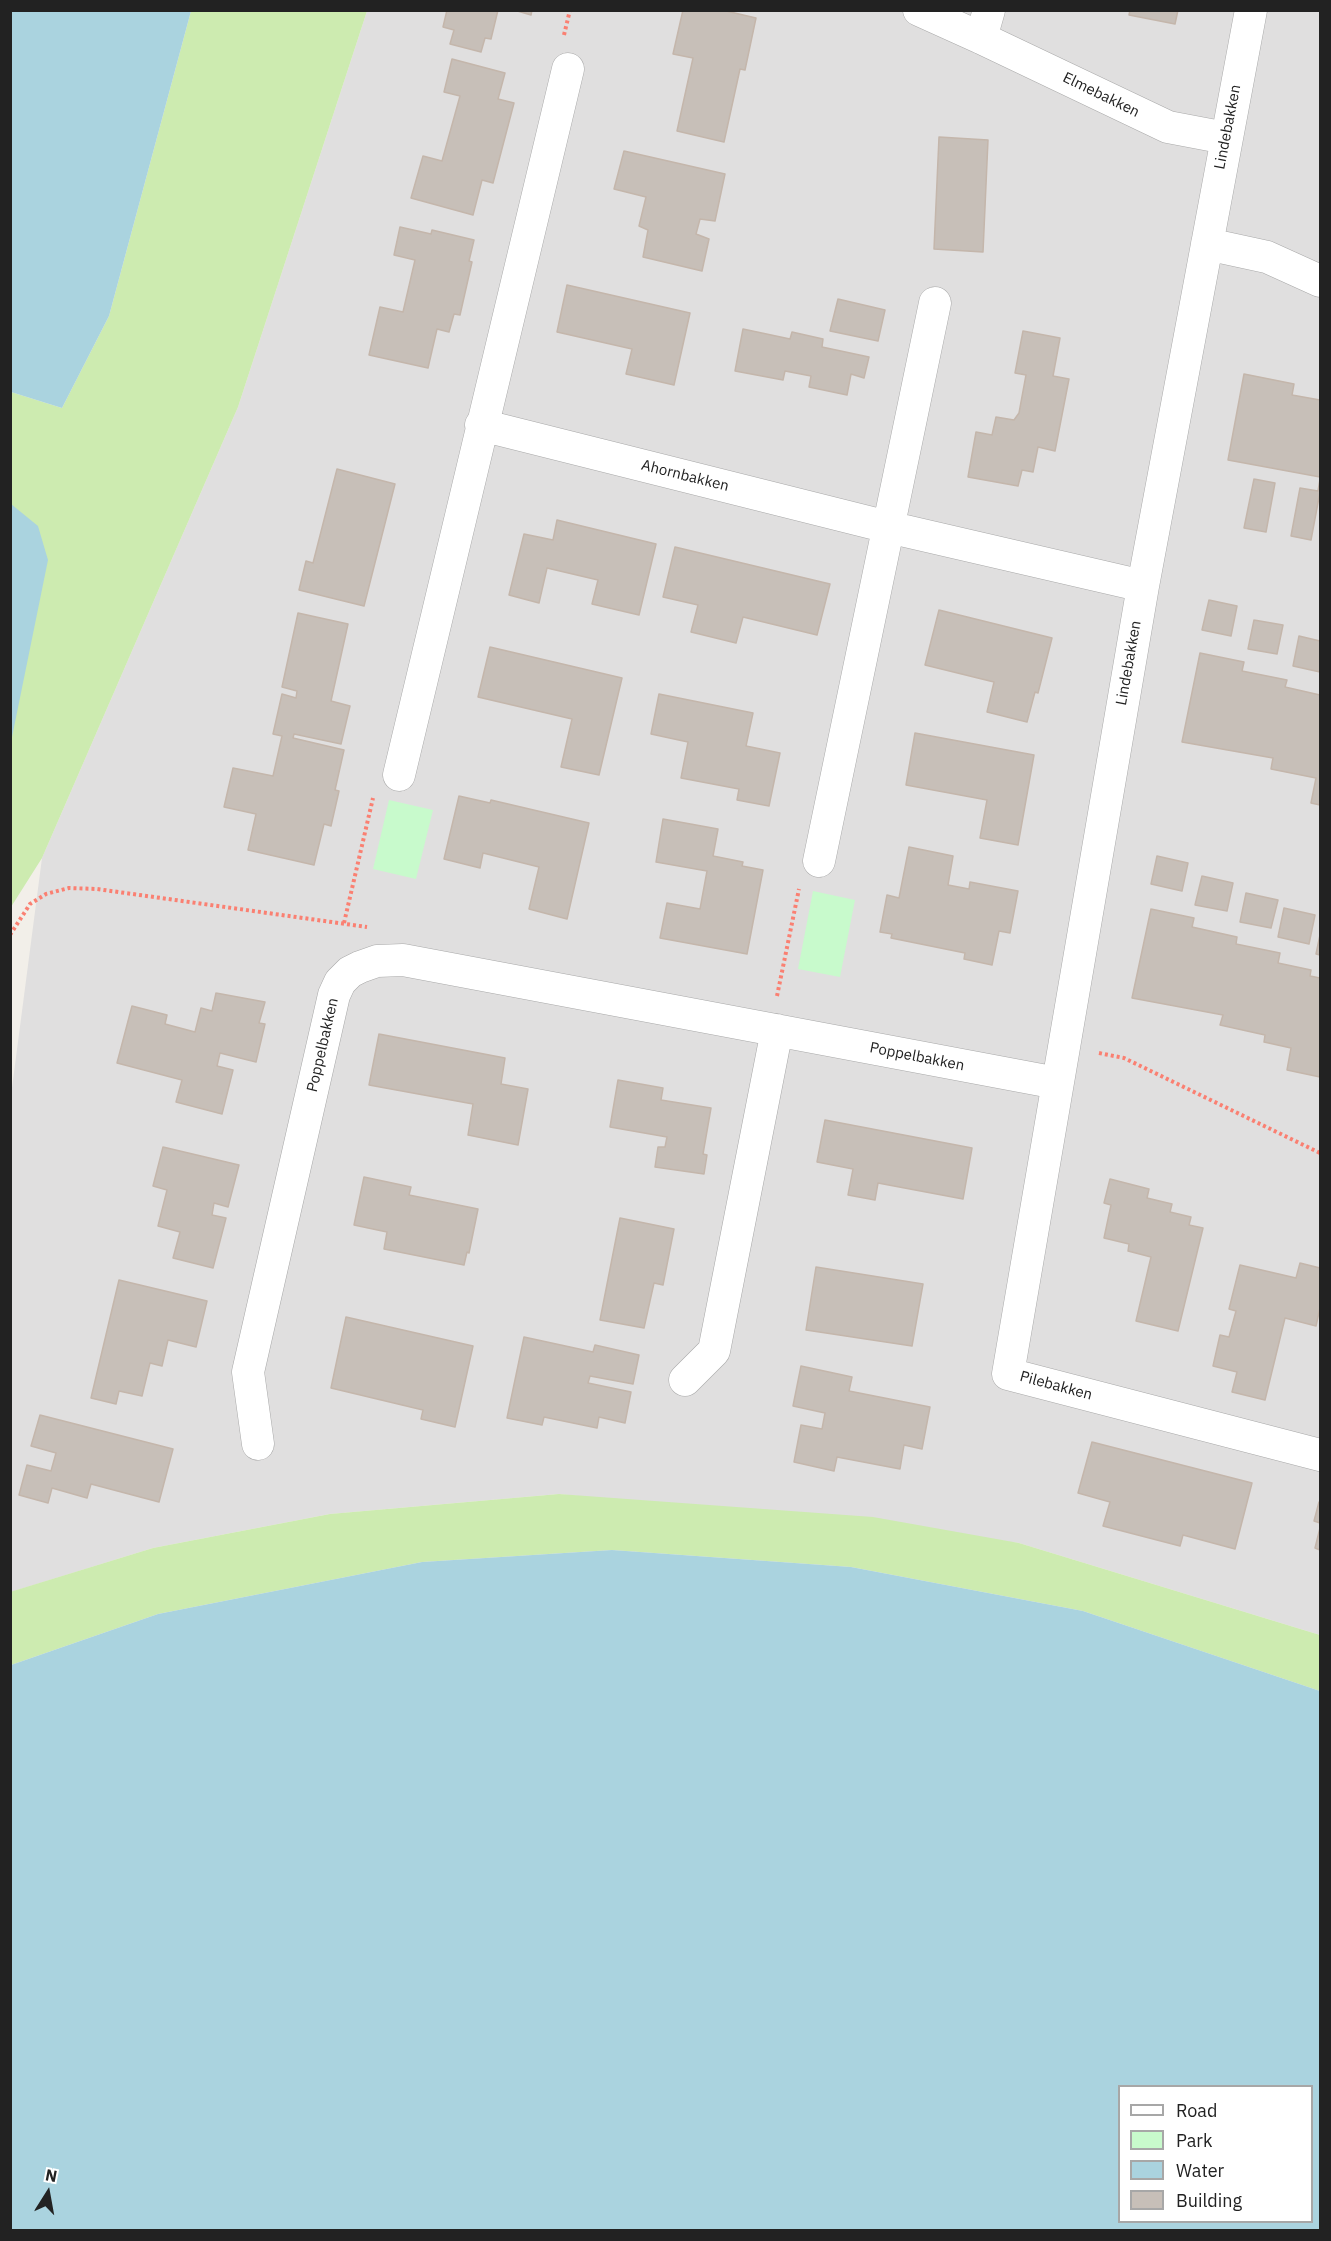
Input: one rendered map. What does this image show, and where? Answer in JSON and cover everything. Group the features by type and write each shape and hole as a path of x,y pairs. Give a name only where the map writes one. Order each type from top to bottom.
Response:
{"street":[{"name":"Elmebakken","path":"919,10 985,24 1168,128 1226,138"},
{"name":"Lindebakken","path":"1057,1083 1143,586 1251,10"},
{"path":"387,781 481,425 568,69"},
{"path":"1207,244 1267,256 1320,281"},
{"path":"819,861 935,303"},
{"name":"Ahornbakken","path":"481,425 888,527 1143,586"},
{"name":"Poppelbakken","path":"258,1444 248,1372 334,995 340,982 350,972 377,961 403,960 1057,1083"},
{"path":"685,1380 714,1351 777,1030"},
{"name":"Pilebakken","path":"1057,1083 1008,1374 1320,1455"}],"path":[{"path":"344,923 387,781"},
{"path":"777,1030 777,996 800,886"}],"shaded area":[{"path":"367,11 1320,11 1320,1635 1019,1543 559,1494 330,1514 153,1548 11,1592 10,1103 42,858 238,407"}],"green space":[{"path":"191,11 367,11 238,407 42,858 11,907 11,392 62,408 109,316"},
{"path":"389,800 433,810 416,879 373,869"},
{"path":"813,891 855,900 840,977 798,969"},
{"path":"559,1494 873,1517 1019,1543 1320,1635 1320,1691 1083,1611 851,1567 612,1550 422,1562 158,1614 11,1665 10,1592 153,1548 330,1514"}],"water":[{"path":"10,11 191,11 109,316 62,408 11,392"},
{"path":"11,504 38,526 48,560 11,742"},
{"path":"612,1550 851,1567 1083,1611 1320,1691 1320,2230 11,2230 11,1665 158,1614 422,1562"}],"building":[{"path":"447,10 498,10 491,39 485,38 481,52 450,44 454,30 443,27"},
{"path":"514,10 532,10 531,15"},
{"path":"683,10 722,10 756,18 745,70 740,69 724,142 677,131 693,58 673,54"},
{"path":"1130,10 1178,10 1175,24 1129,15"},
{"path":"452,59 505,73 498,99 514,103 493,183 482,180 473,215 411,198 423,156 442,161 460,96 444,92"},
{"path":"939,137 988,140 983,252 934,249"},
{"path":"624,151 725,174 715,221 700,219 696,234 709,239 702,271 643,257 648,230 639,226 646,197 614,189"},
{"path":"400,227 431,234 432,230 474,240 469,261 472,262 460,315 454,314 449,332 437,329 428,368 369,355 380,307 403,312 415,260 394,255"},
{"path":"567,285 690,313 674,385 626,374 632,349 557,332"},
{"path":"838,299 885,310 878,341 830,331"},
{"path":"743,329 790,339 792,332 823,339 822,347 869,357 864,378 851,374 847,395 809,387 811,376 785,371 783,380 735,371"},
{"path":"1023,331 1060,338 1053,376 1069,379 1055,451 1038,447 1033,472 1022,470 1018,486 968,477 976,432 992,435 996,417 1014,420 1019,413 1026,375 1015,373"},
{"path":"1244,374 1294,384 1292,395 1320,400 1320,477 1228,460"},
{"path":"337,469 395,484 364,606 299,590 306,561 313,563"},
{"path":"1254,479 1275,483 1266,532 1244,528"},
{"path":"1320,479 1320,492 1311,540 1291,536 1300,488 1318,491"},
{"path":"557,520 656,544 639,615 592,604 598,580 547,568 539,603 509,595 524,534 553,540"},
{"path":"675,547 830,584 817,635 743,617 736,643 691,632 698,605 663,597"},
{"path":"1209,600 1237,606 1231,636 1202,630"},
{"path":"939,610 1052,638 1038,693 1035,692 1027,722 987,712 994,682 925,665"},
{"path":"298,613 348,624 331,701 350,706 341,744 294,734 293,738 344,750 335,790 339,791 331,826 324,824 314,865 248,850 256,814 224,807 233,768 273,776 282,736 273,734 282,694 296,698 297,691 282,687"},
{"path":"1254,620 1283,625 1277,654 1248,649"},
{"path":"1299,636 1320,641 1320,672 1293,666"},
{"path":"490,647 622,678 599,775 561,767 572,719 478,697"},
{"path":"1200,653 1244,662 1242,671 1287,680 1285,687 1320,695 1320,805 1311,803 1316,778 1271,769 1273,758 1182,742"},
{"path":"659,694 753,713 746,746 780,753 769,806 737,800 739,789 681,778 688,742 651,734"},
{"path":"915,733 1034,755 1018,845 980,838 987,800 906,785"},
{"path":"459,796 490,803 491,800 589,823 567,919 529,909 539,867 483,853 480,868 444,859"},
{"path":"663,819 718,829 713,856 743,862 742,866 763,870 747,954 660,938 667,903 700,909 707,871 656,862"},
{"path":"909,847 953,856 948,885 969,889 970,882 1018,891 1010,933 999,931 992,965 964,959 965,953 891,938 892,934 880,932 887,895 899,898"},
{"path":"1157,856 1188,863 1182,891 1151,884"},
{"path":"1202,876 1233,883 1227,911 1195,905"},
{"path":"1246,893 1278,900 1271,928 1240,922"},
{"path":"1284,908 1315,915 1309,944 1278,937"},
{"path":"1151,909 1194,918 1192,927 1237,937 1236,944 1280,953 1278,963 1311,970 1310,976 1320,978 1320,1077 1287,1070 1291,1048 1264,1042 1265,1035 1220,1025 1223,1015 1132,998"},
{"path":"1320,935 1320,955 1316,954"},
{"path":"216,993 265,1002 259,1023 265,1024 256,1062 220,1053 217,1066 233,1070 222,1114 176,1102 182,1080 117,1063 132,1006 167,1015 165,1024 195,1032 201,1008 212,1011"},
{"path":"379,1034 505,1058 501,1084 528,1089 518,1145 468,1135 473,1104 369,1085"},
{"path":"618,1080 663,1088 661,1100 711,1108 703,1154 707,1155 704,1174 655,1167 658,1147 665,1147 667,1137 610,1127"},
{"path":"825,1120 972,1148 963,1199 878,1183 875,1200 848,1195 853,1169 817,1162"},
{"path":"163,1147 239,1165 228,1207 214,1203 212,1215 226,1218 213,1268 173,1258 180,1232 158,1226 167,1190 153,1186"},
{"path":"364,1177 411,1187 409,1195 478,1209 469,1253 467,1252 464,1265 384,1249 387,1232 354,1225"},
{"path":"1110,1179 1149,1189 1147,1198 1172,1204 1170,1212 1191,1217 1189,1225 1203,1228 1178,1331 1136,1321 1151,1257 1128,1251 1129,1244 1104,1238 1111,1205 1104,1203"},
{"path":"620,1218 674,1229 663,1285 654,1283 644,1328 600,1320"},
{"path":"1300,1263 1320,1268 1320,1308 1316,1326 1285,1318 1265,1400 1232,1392 1237,1372 1213,1366 1220,1335 1229,1337 1236,1311 1229,1309 1240,1265 1296,1278"},
{"path":"816,1267 923,1284 912,1346 806,1330"},
{"path":"119,1280 207,1301 196,1347 168,1340 162,1366 150,1363 142,1396 119,1391 116,1404 91,1398"},
{"path":"346,1317 473,1346 455,1427 421,1419 423,1410 331,1388"},
{"path":"524,1337 593,1352 595,1345 639,1355 633,1384 590,1376 588,1383 631,1392 625,1423 599,1417 597,1428 544,1417 542,1425 507,1418"},
{"path":"801,1366 852,1377 849,1391 930,1407 922,1449 904,1445 900,1469 837,1457 834,1471 794,1462 801,1425 822,1429 825,1413 793,1406"},
{"path":"40,1415 173,1449 159,1502 91,1484 87,1498 52,1488 48,1503 19,1495 27,1465 51,1471 56,1453 31,1446"},
{"path":"1092,1442 1252,1483 1235,1549 1183,1535 1180,1546 1103,1526 1110,1502 1078,1493"},
{"path":"1320,1503 1320,1523 1314,1521"},
{"path":"1320,1528 1320,1550 1315,1548"}]}
